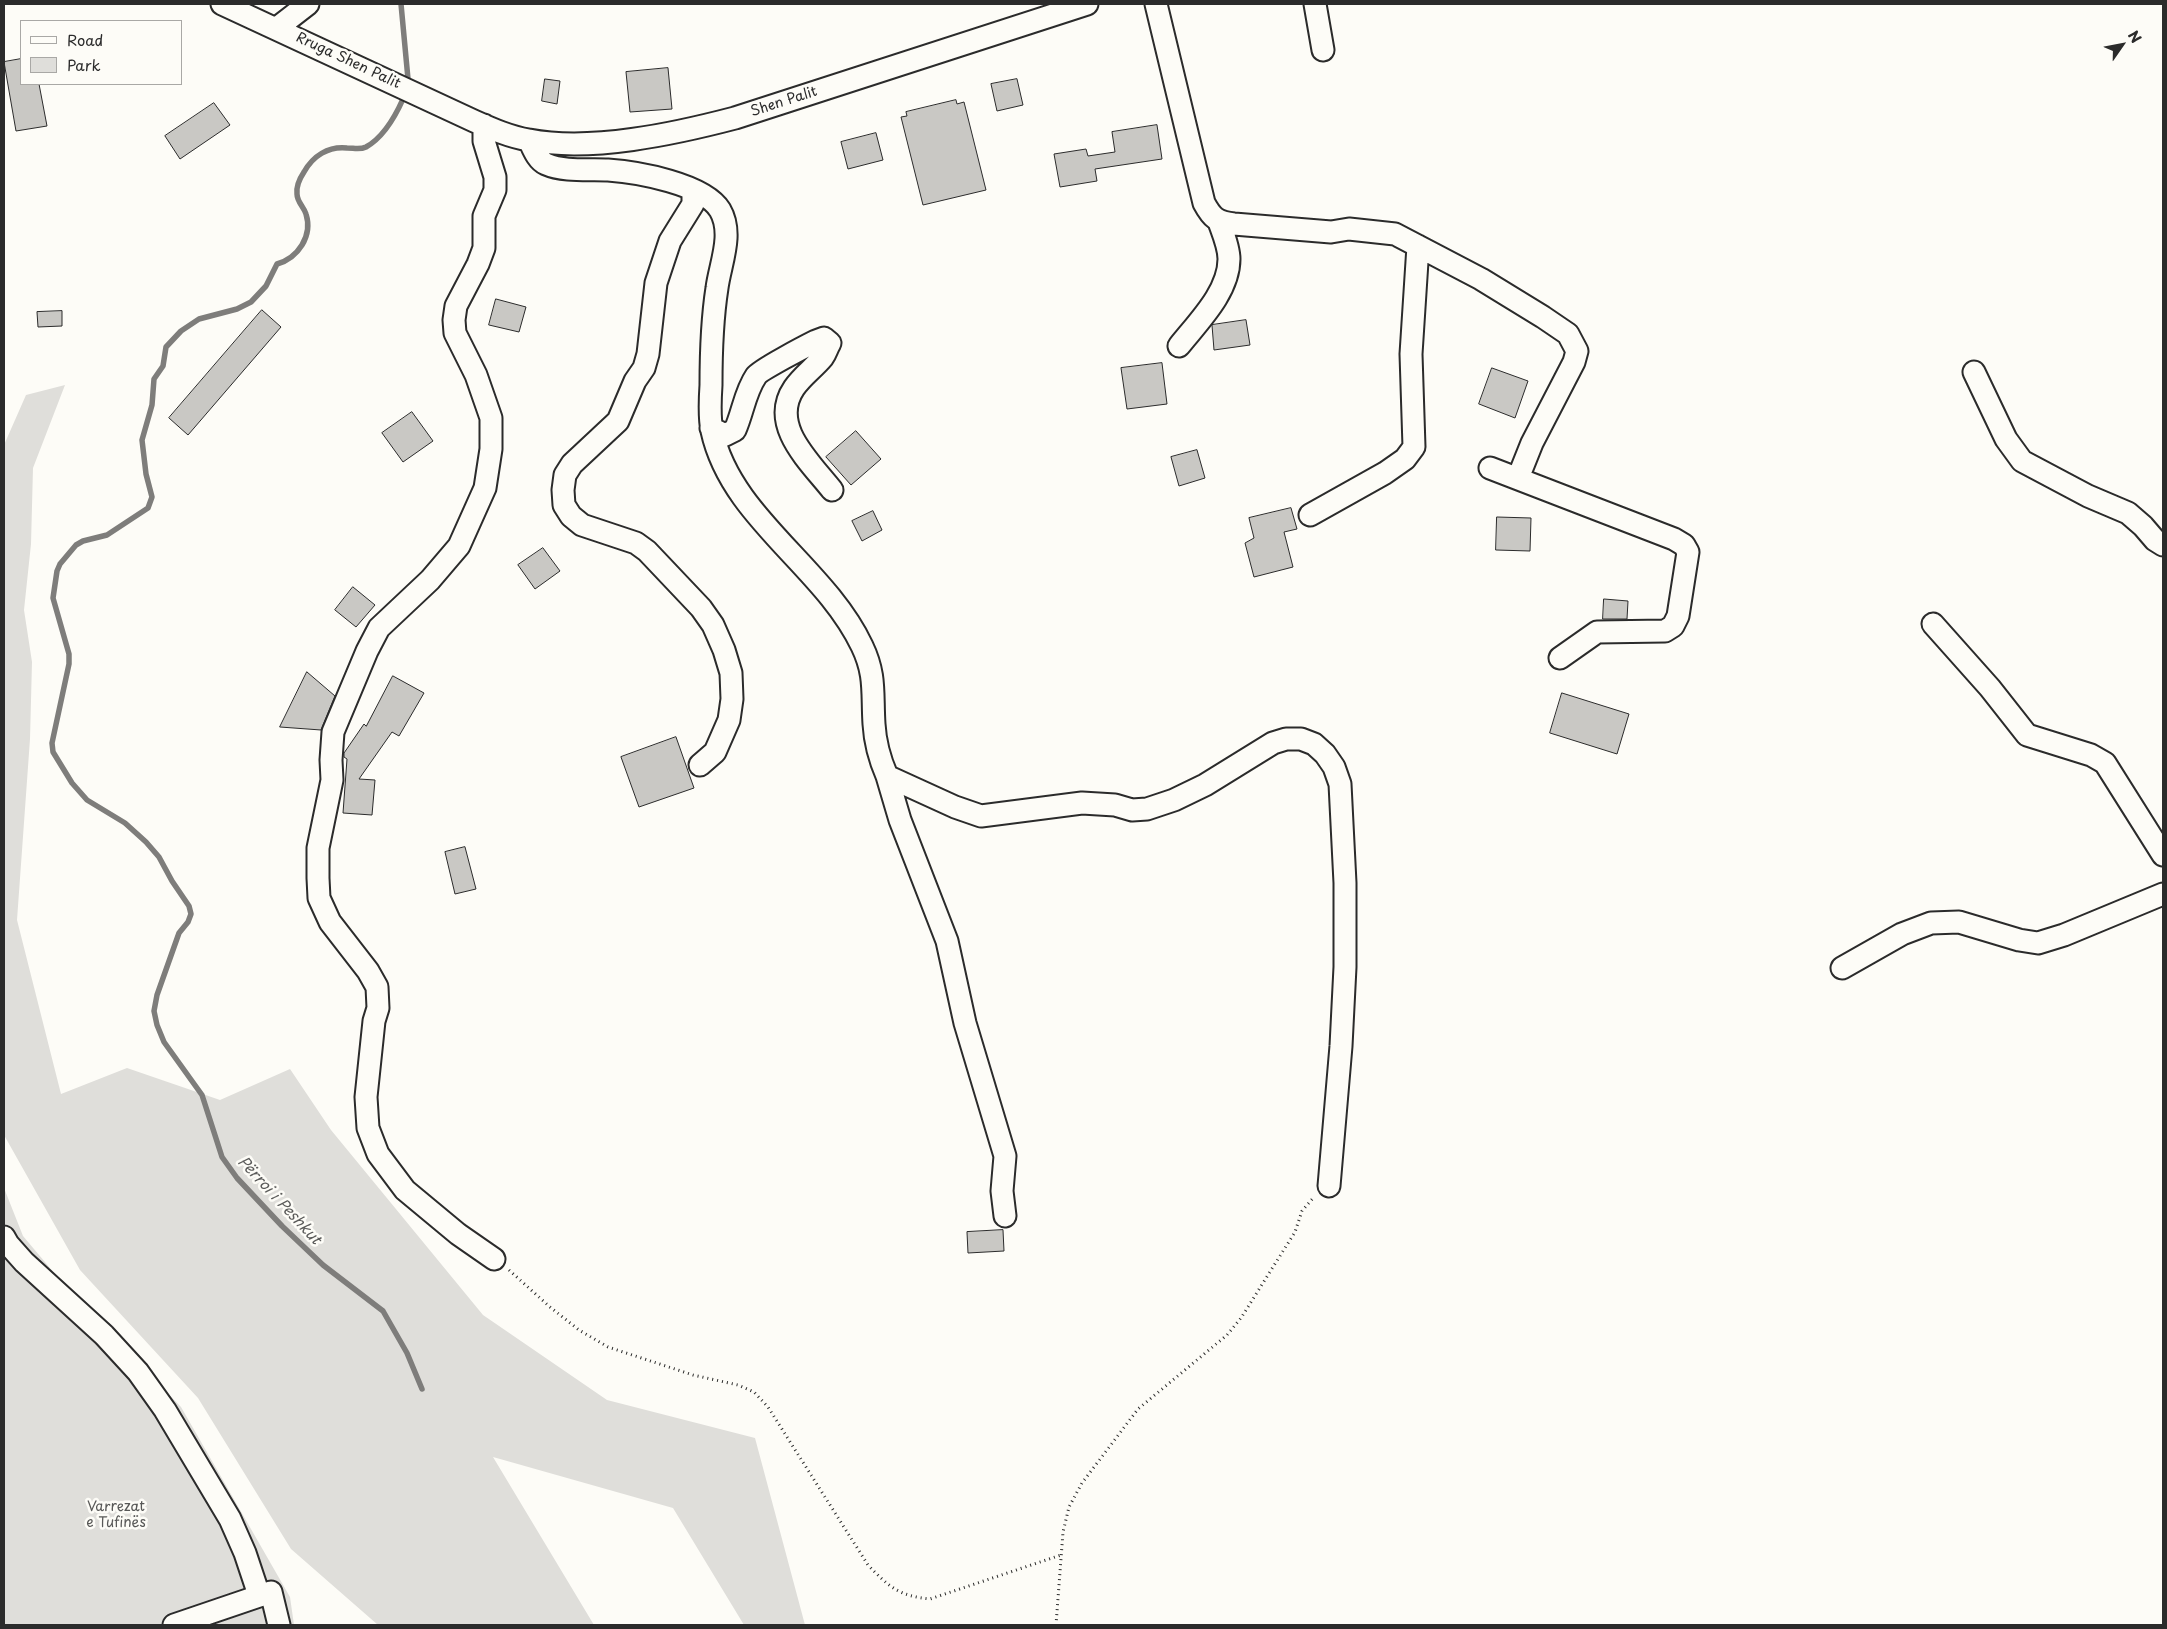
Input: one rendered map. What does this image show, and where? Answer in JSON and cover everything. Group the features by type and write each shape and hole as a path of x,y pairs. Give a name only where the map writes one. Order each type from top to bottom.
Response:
{"street":[{"name":"Rruga Shen Palit","path":"222,4 377,74 479,123"},
{"path":"277,28 308,4"},
{"name":"Shen Palit","path":"479,123 508,135 530,140 586,142 648,137 688,130 735,118 1087,4"},
{"path":"1156,4 1204,203 1211,216 1219,222 1332,232 1349,229 1374,230 1395,234 1489,283 1568,334 1577,351 1574,362 1532,443 1518,478"},
{"path":"1315,4 1323,50"},
{"path":"479,123 495,177 495,190 484,216 484,248 478,264 456,306 454,320 455,333 476,375 491,418 491,455 485,488 459,546 430,580 378,628 367,651 333,732 332,780 318,848 318,878 319,898 330,922 368,971 377,987 378,1008 374,1021 366,1097 368,1128 378,1154 405,1190 458,1234 494,1259"},
{"path":"530,140 538,157 544,164 573,169 610,170 647,176 693,191 713,201 721,212 726,226 726,240 717,287 712,335 711,428 717,451 728,475 742,495 772,531 804,564 849,622 871,668 877,744 900,820 947,941 965,1023 1004,1156 1002,1191 1005,1216"},
{"path":"693,191 693,204 670,240 656,283 648,354 644,368 618,421 572,464 565,475 563,490 564,505 571,516 582,525 636,543 647,551 701,608 713,625 724,650 731,673 732,699 729,720 715,752 700,765"},
{"path":"1179,346 1216,297 1227,276 1230,258 1219,222"},
{"path":"1310,515 1385,473 1405,459 1414,447 1411,354 1418,246"},
{"path":"711,428 725,435 734,430 744,406 746,395 757,374 824,338 830,343 824,355 794,389 786,402 785,419 789,431 806,458 832,490"},
{"path":"1974,372 2006,439 2022,461 2088,496 2128,513 2155,540 2163,545"},
{"path":"1490,468 1674,539 1684,545 1688,552 1678,616 1673,626 1660,631 1597,632 1560,658"},
{"path":"1933,624 1990,688 2027,734 2091,755 2105,763 2163,855"},
{"path":"888,776 954,807 980,816 1082,803 1115,805 1132,810 1147,809 1166,803 1205,785 1273,743 1286,739 1300,739 1314,744 1325,754 1334,767 1340,784 1345,883 1345,966 1342,1046 1328,1186"},
{"path":"1842,968 1902,934 1931,923 1959,922 2020,940 2038,943 2064,935 2163,894"},
{"path":"4,1236 8,1244 24,1262 104,1335 138,1372 165,1410 230,1519 245,1553 259,1595"},
{"path":"174,1625 271,1592 279,1625"}],"path":[{"path":"1056,1625 1063,1532 1069,1508 1082,1483 1138,1409 1227,1335 1241,1318 1295,1232 1302,1211 1310,1200 1328,1186"},
{"path":"494,1259 579,1330 608,1348 694,1376 738,1385 754,1392 768,1407 868,1565 889,1586 912,1597 930,1599 1062,1555"}],"green space":[{"path":"65,385 33,468 31,544 24,610 32,662 30,739 17,920 61,1094 127,1068 220,1100 290,1069 331,1130 483,1315 607,1400 755,1438 805,1625 744,1625 673,1508 493,1457 594,1625 378,1625 291,1549 198,1398 80,1270 4,1135 4,445 26,395"},
{"name":"Varrezat e Tufinës","path":"4,1188 23,1236 77,1300 181,1407 290,1597 294,1625 4,1625"}],"building":[{"path":"20,59 20,85 39,85 47,126 16,131 4,62"},
{"path":"668,68 672,109 630,112 626,72"},
{"path":"545,79 560,81 557,104 542,101"},
{"path":"1017,79 1023,105 997,111 991,84"},
{"path":"956,100 957,104 964,102 986,190 923,205 901,117 907,116 906,112"},
{"path":"214,103 230,125 180,159 165,136"},
{"path":"1157,125 1162,159 1095,169 1097,181 1060,187 1054,154 1086,149 1088,156 1115,152 1112,132"},
{"path":"876,133 883,160 848,169 841,142"},
{"path":"496,299 526,307 519,332 489,325"},
{"path":"262,310 281,327 188,435 169,418"},
{"path":"62,311 62,326 38,327 37,312"},
{"path":"1246,320 1250,345 1214,350 1212,325"},
{"path":"1162,363 1167,404 1127,409 1121,368"},
{"path":"1492,368 1528,381 1515,418 1479,404"},
{"path":"412,412 433,441 403,462 382,433"},
{"path":"856,431 881,459 851,485 826,457"},
{"path":"1197,450 1205,478 1179,486 1171,457"},
{"path":"1291,508 1297,529 1284,532 1293,567 1254,577 1245,543 1254,538 1249,518"},
{"path":"873,511 882,530 862,541 852,521"},
{"path":"1497,517 1531,518 1530,551 1496,550"},
{"path":"543,548 560,571 535,589 518,565"},
{"path":"353,587 375,605 356,627 335,610"},
{"path":"1604,599 1628,601 1627,619 1603,619"},
{"path":"307,672 335,696 321,730 280,727"},
{"path":"393,676 424,693 399,736 392,732 359,779 375,780 372,815 343,813 347,759 344,757 344,753 364,724 366,726"},
{"path":"1562,693 1629,714 1617,754 1550,733"},
{"path":"676,737 694,788 639,807 621,757"},
{"path":"465,847 476,889 455,894 445,852"},
{"path":"1003,1230 1004,1251 968,1253 967,1232"}],"waterway":[{"name":"Përroi i Peshkut","path":"401,4 408,79"},
{"name":"Përroi i Peshkut","path":"403,99 388,126 372,143 361,148 327,150 308,166 300,179 297,191 298,200 305,211 308,222 305,238 302,245 291,257 277,264 266,286 251,302 237,309 199,319 181,331 166,347 163,366 154,379 152,405 142,440 146,474 152,497 148,508 107,535 83,541 76,545 60,564 57,571 53,598 69,654 69,664 52,743 53,752 72,783 87,800 125,823 146,842 159,857 189,906 191,914 188,922 179,933 157,995 154,1011 164,1042 202,1095 222,1157 237,1178 282,1226 323,1265 383,1311 407,1353 422,1389"}]}
